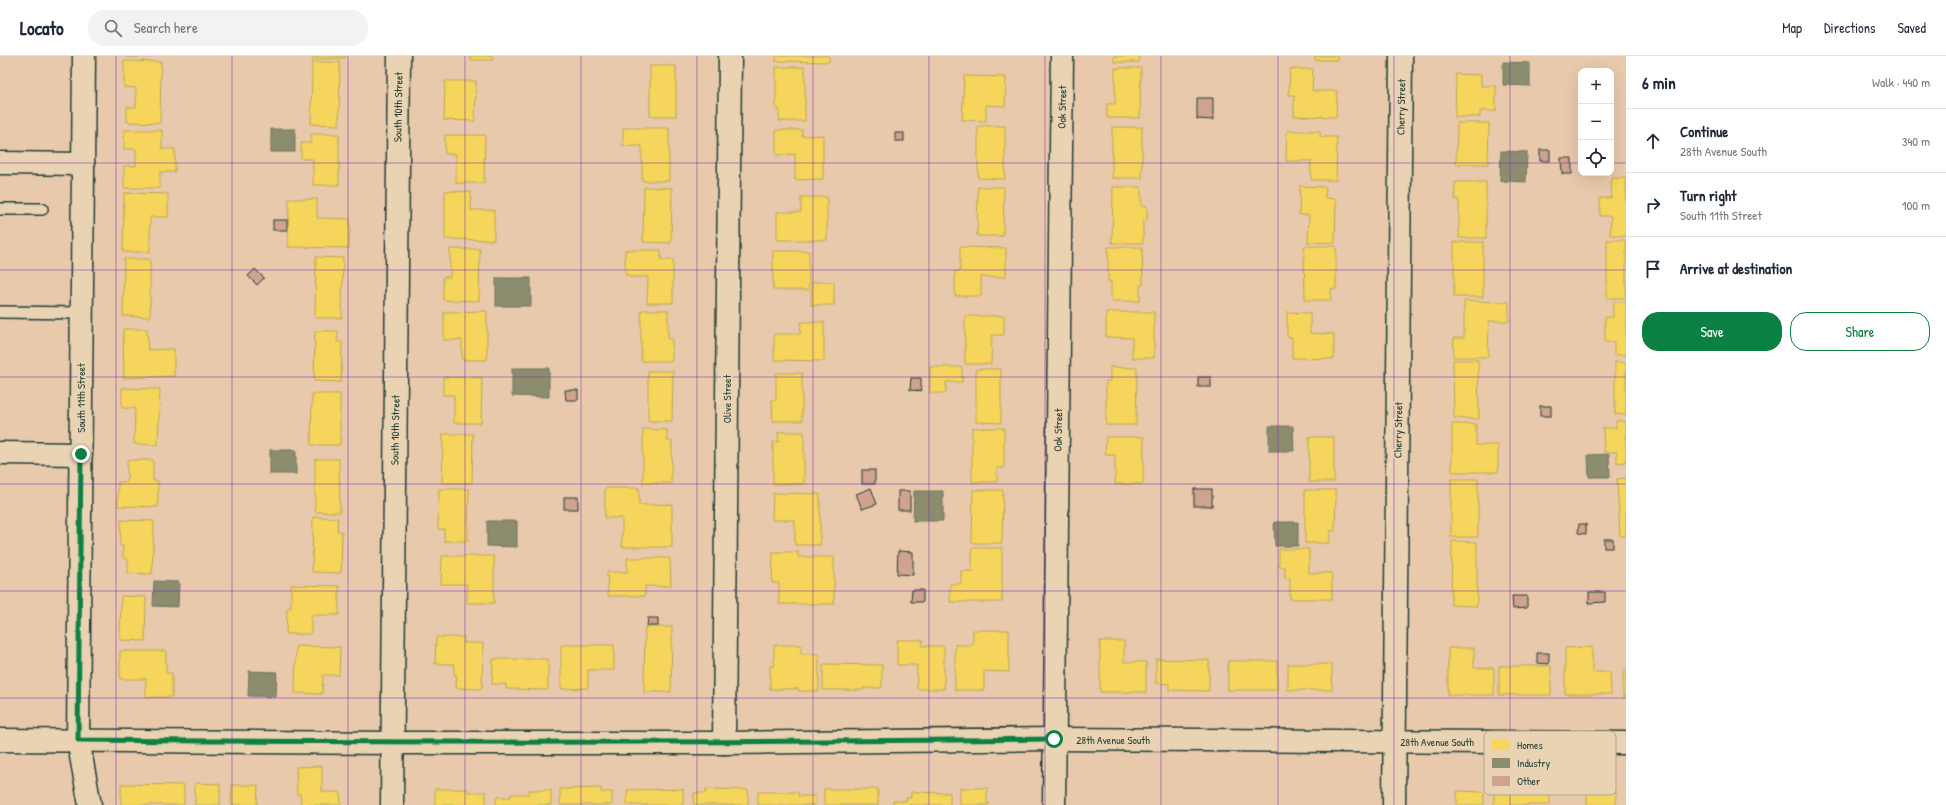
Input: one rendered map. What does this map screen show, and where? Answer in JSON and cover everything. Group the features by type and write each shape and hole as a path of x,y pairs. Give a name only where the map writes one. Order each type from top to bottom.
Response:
{"street":[{"name":"South 11th Street","path":"84,56 78,740 90,805"},
{"name":"South 10th Street","path":"392,805 399,56"},
{"name":"Olive Street","path":"724,743 730,56"},
{"name":"Oak Street","path":"1054,805 1062,56"},
{"name":"Cherry Street","path":"1394,805 1401,56"},
{"path":"0,163 83,164"},
{"path":"0,452 81,454"},
{"name":"28th Avenue South","path":"0,740 392,743 724,743 1054,739 1484,742"},
{"name":"28th Avenue South","path":"1616,743 1626,743"}],"lane":[{"path":"0,209 42,209"},
{"path":"0,312 82,313"}],"building: Homes":[{"path":"152,56 152,57 127,57"},
{"path":"313,56 345,56 345,58 313,59"},
{"path":"470,56 492,56 493,60 470,60"},
{"path":"776,56 829,56 829,62 776,61"},
{"path":"1114,56 1140,56 1139,62 1114,62"},
{"path":"1315,56 1337,56 1337,60 1315,60"},
{"path":"124,61 161,62 160,123 127,122 127,107 136,107 136,88 124,87"},
{"path":"312,62 340,62 339,125 311,124"},
{"path":"650,66 676,66 676,116 650,116"},
{"path":"776,67 805,67 805,121 779,121 779,109 776,109"},
{"path":"1115,68 1141,68 1140,118 1107,118 1107,104 1115,104"},
{"path":"1290,69 1313,69 1312,91 1337,91 1336,117 1294,116 1294,95 1289,95"},
{"path":"1456,74 1481,75 1481,86 1496,86 1496,111 1480,111 1480,117 1455,117"},
{"path":"964,76 1006,77 1005,106 986,105 986,121 962,120"},
{"path":"445,81 476,81 475,121 444,120"},
{"path":"1457,123 1489,123 1488,164 1456,164"},
{"path":"978,126 1005,126 1005,179 978,178"},
{"path":"1112,127 1142,127 1142,178 1112,178"},
{"path":"623,128 669,128 669,181 642,181 642,146 623,146"},
{"path":"124,130 162,130 162,149 175,149 175,172 160,172 160,188 124,188 124,166 136,166 136,149 124,149"},
{"path":"776,130 802,130 802,136 823,135 823,179 795,180 795,154 776,155"},
{"path":"1287,131 1320,131 1320,137 1337,137 1336,180 1311,180 1311,161 1286,161"},
{"path":"311,134 339,134 339,185 313,185 313,159 301,159 301,143 311,143"},
{"path":"445,135 485,135 484,183 456,183 456,154 445,154"},
{"path":"1612,178 1626,178 1626,236 1610,235 1611,216 1600,216 1600,198 1611,198"},
{"path":"1455,182 1486,182 1486,238 1459,238 1459,200 1455,199"},
{"path":"1300,186 1326,187 1325,198 1336,199 1335,243 1308,242 1309,215 1299,215"},
{"path":"644,187 672,188 671,243 643,242"},
{"path":"978,187 1004,187 1003,236 977,236"},
{"path":"1113,187 1141,187 1141,206 1147,206 1147,220 1143,221 1143,243 1112,243"},
{"path":"445,191 471,192 471,210 494,210 494,240 445,239"},
{"path":"124,193 168,194 168,217 150,217 150,252 123,252"},
{"path":"801,197 827,197 827,240 777,240 777,212 801,212"},
{"path":"289,199 317,199 317,218 350,219 349,248 288,247"},
{"path":"1607,240 1626,240 1626,298 1607,298"},
{"path":"1454,242 1483,242 1483,297 1454,297"},
{"path":"1304,246 1336,246 1336,289 1331,289 1331,300 1305,300"},
{"path":"960,247 1006,248 1006,277 981,277 981,296 955,296 955,271 960,271"},
{"path":"1108,247 1142,247 1143,285 1140,285 1140,301 1111,301 1111,281 1108,281"},
{"path":"450,249 480,249 479,301 443,300 443,277 450,277"},
{"path":"625,250 661,250 661,260 673,260 673,303 647,303 648,277 630,277 629,275 625,275"},
{"path":"773,251 809,251 809,290 773,290"},
{"path":"316,257 343,258 342,318 315,318"},
{"path":"124,259 150,259 150,317 123,316"},
{"path":"812,282 834,282 834,305 811,305"},
{"path":"1464,301 1509,302 1509,321 1489,321 1488,357 1453,357 1454,338 1464,338"},
{"path":"1613,302 1626,302 1626,355 1614,355 1614,342 1605,342 1605,317 1613,317"},
{"path":"641,310 668,310 668,339 672,339 672,361 641,361"},
{"path":"487,311 487,360 462,360 462,340 444,340 444,312"},
{"path":"1106,312 1154,312 1154,358 1132,358 1132,338 1106,337"},
{"path":"1287,312 1310,313 1310,333 1334,334 1334,359 1292,358 1292,337 1287,337"},
{"path":"965,316 1004,316 1004,335 992,335 991,364 965,364"},
{"path":"801,322 824,322 824,361 774,360 774,334 800,334"},
{"path":"123,329 147,329 148,350 174,349 174,376 124,378"},
{"path":"315,331 338,331 337,342 342,342 341,382 314,381"},
{"path":"1453,360 1478,360 1479,419 1454,418"},
{"path":"1615,362 1626,363 1626,415 1615,414"},
{"path":"930,367 962,367 962,382 946,382 946,393 930,393"},
{"path":"1110,367 1137,368 1136,425 1106,425 1106,381 1110,381"},
{"path":"976,369 1001,369 1001,423 976,422"},
{"path":"648,371 673,371 672,421 648,421"},
{"path":"776,373 802,373 802,421 773,421 772,400 776,400"},
{"path":"443,377 482,378 481,423 454,423 454,395 443,395"},
{"path":"122,388 160,389 158,445 134,444 135,408 122,408"},
{"path":"312,394 340,394 340,445 311,445"},
{"path":"1616,421 1626,421 1626,462 1617,463 1617,452 1604,452 1603,428 1616,428"},
{"path":"1452,424 1476,424 1476,445 1498,445 1498,472 1452,472"},
{"path":"972,428 1004,428 1004,468 997,468 997,482 972,482"},
{"path":"643,429 667,430 667,441 672,441 671,483 643,483"},
{"path":"778,432 804,432 804,484 773,484 773,442 779,442"},
{"path":"443,434 473,434 472,483 442,483"},
{"path":"1106,437 1144,437 1143,484 1115,484 1115,455 1105,455"},
{"path":"1309,437 1334,437 1334,482 1309,482"},
{"path":"315,459 339,459 340,512 315,512"},
{"path":"127,460 153,460 153,481 158,481 158,507 118,506 118,482 127,482"},
{"path":"1626,478 1626,536 1620,536 1617,479"},
{"path":"1451,479 1478,479 1478,537 1451,537"},
{"path":"605,488 639,488 639,505 672,504 672,547 622,547 622,518 605,518"},
{"path":"439,489 469,489 468,541 444,541 444,529 438,529"},
{"path":"973,490 1003,490 1002,543 972,543"},
{"path":"1305,490 1336,490 1335,531 1330,531 1329,543 1305,543"},
{"path":"773,493 820,494 820,545 795,545 795,520 772,520"},
{"path":"313,517 338,518 337,531 342,531 341,573 312,572"},
{"path":"121,520 154,521 152,574 128,573 128,559 123,558 123,546 120,546"},
{"path":"1452,541 1477,542 1477,606 1451,605"},
{"path":"972,548 1002,548 1002,602 950,602 950,584 961,584 961,571 972,571"},
{"path":"1279,549 1309,549 1309,573 1332,573 1332,599 1290,599 1290,578 1285,578 1285,567 1279,567"},
{"path":"773,552 798,552 798,557 834,557 834,604 779,604 779,583 772,583"},
{"path":"442,556 494,556 494,603 467,603 467,584 441,584"},
{"path":"627,558 670,558 671,586 645,586 645,596 608,596 607,572 627,572"},
{"path":"291,585 339,586 339,615 311,615 311,634 286,634 287,608 291,608"},
{"path":"121,596 146,597 145,641 120,640"},
{"path":"645,627 672,627 671,692 644,692"},
{"path":"973,630 1009,630 1009,672 984,671 984,690 955,690 955,645 973,645"},
{"path":"436,637 464,637 464,643 483,643 482,689 456,688 457,675 454,675 454,664 435,664"},
{"path":"897,640 923,640 922,646 944,646 944,689 917,689 917,665 897,665"},
{"path":"1100,641 1124,641 1124,662 1146,662 1146,692 1100,692"},
{"path":"561,645 614,645 614,670 588,670 588,688 561,689"},
{"path":"774,645 801,645 801,654 819,654 819,691 770,689 770,666 774,666"},
{"path":"296,646 340,647 339,675 323,675 322,694 295,693"},
{"path":"1592,647 1592,672 1610,672 1611,694 1565,694 1565,648"},
{"path":"1448,648 1474,648 1474,668 1494,668 1494,695 1448,695"},
{"path":"120,651 166,651 166,673 172,673 172,697 146,697 146,679 120,679"},
{"path":"493,659 548,659 548,690 506,689 506,684 492,684"},
{"path":"1156,659 1209,660 1209,691 1169,690 1169,684 1156,683"},
{"path":"1228,661 1277,661 1277,690 1228,690"},
{"path":"823,664 882,665 882,688 863,688 863,690 823,690"},
{"path":"1288,664 1332,664 1332,690 1288,690"},
{"path":"1499,666 1551,666 1551,695 1499,695"},
{"path":"1623,670 1626,670 1626,697 1623,697"},
{"path":"322,766 322,792 340,792 341,805 301,805 300,794 297,794 296,767"},
{"path":"195,783 220,784 220,805 195,805"},
{"path":"121,784 184,785 184,805 121,805"},
{"path":"232,785 258,785 257,805 231,805"},
{"path":"601,788 601,792 612,792 612,805 560,805 560,789"},
{"path":"960,788 987,788 987,803 989,803 989,805 960,805"},
{"path":"435,789 468,789 468,792 486,792 486,805 435,805"},
{"path":"683,789 683,805 627,805 627,790"},
{"path":"706,789 748,790 748,805 694,805 694,793 706,793"},
{"path":"824,789 878,789 878,805 824,805"},
{"path":"529,790 551,790 551,805 496,805 496,797 511,797 511,794 529,794"},
{"path":"1457,791 1484,792 1484,805 1457,805"},
{"path":"758,792 798,792 798,796 815,796 815,805 758,805"},
{"path":"911,792 950,793 950,805 893,805 893,801 906,801 906,798 911,798"},
{"path":"1494,795 1550,795 1550,805 1494,805"},
{"path":"1587,795 1616,795 1616,805 1587,805"}],"building: Industry":[{"path":"1503,62 1530,63 1530,86 1503,85"},
{"path":"271,129 295,129 295,152 271,152"},
{"path":"1501,151 1527,152 1526,182 1500,181"},
{"path":"496,278 531,278 531,306 496,306"},
{"path":"512,368 549,368 549,397 512,396"},
{"path":"1269,426 1293,426 1294,451 1269,451"},
{"path":"270,450 296,450 296,474 270,474"},
{"path":"1609,454 1610,477 1589,477 1588,455"},
{"path":"914,491 943,491 943,521 913,521"},
{"path":"487,521 517,521 517,547 487,546"},
{"path":"1274,522 1298,522 1298,546 1275,546"},
{"path":"154,581 179,582 178,607 153,606"},
{"path":"249,671 277,672 276,697 248,696"}],"building: Other":[{"path":"1197,98 1213,98 1213,120 1197,119"},
{"path":"895,133 904,133 904,141 895,141"},
{"path":"1540,150 1550,150 1550,161 1540,161"},
{"path":"1561,158 1572,158 1572,174 1562,174"},
{"path":"273,220 287,220 287,230 273,230"},
{"path":"255,269 264,278 257,285 248,276"},
{"path":"1198,377 1211,377 1211,387 1198,387"},
{"path":"911,378 921,378 921,391 910,390"},
{"path":"565,390 578,390 578,400 566,400"},
{"path":"1540,406 1551,406 1551,416 1540,416"},
{"path":"862,470 875,470 875,484 862,484"},
{"path":"871,488 877,504 862,509 856,494"},
{"path":"1194,489 1212,489 1212,506 1194,506"},
{"path":"898,491 910,491 910,510 898,510"},
{"path":"564,497 578,497 578,509 564,509"},
{"path":"1579,524 1586,524 1586,534 1578,533"},
{"path":"1604,539 1613,539 1613,548 1604,548"},
{"path":"898,551 913,552 913,575 897,574"},
{"path":"912,590 923,590 923,602 911,602"},
{"path":"1589,592 1605,592 1605,602 1589,603"},
{"path":"1512,596 1527,596 1527,608 1513,609"},
{"path":"648,618 658,618 658,626 647,626"},
{"path":"1537,653 1549,653 1549,664 1537,663"}],"route":[{"path":"81,454 78,740 392,743 724,743 1054,739"}]}
